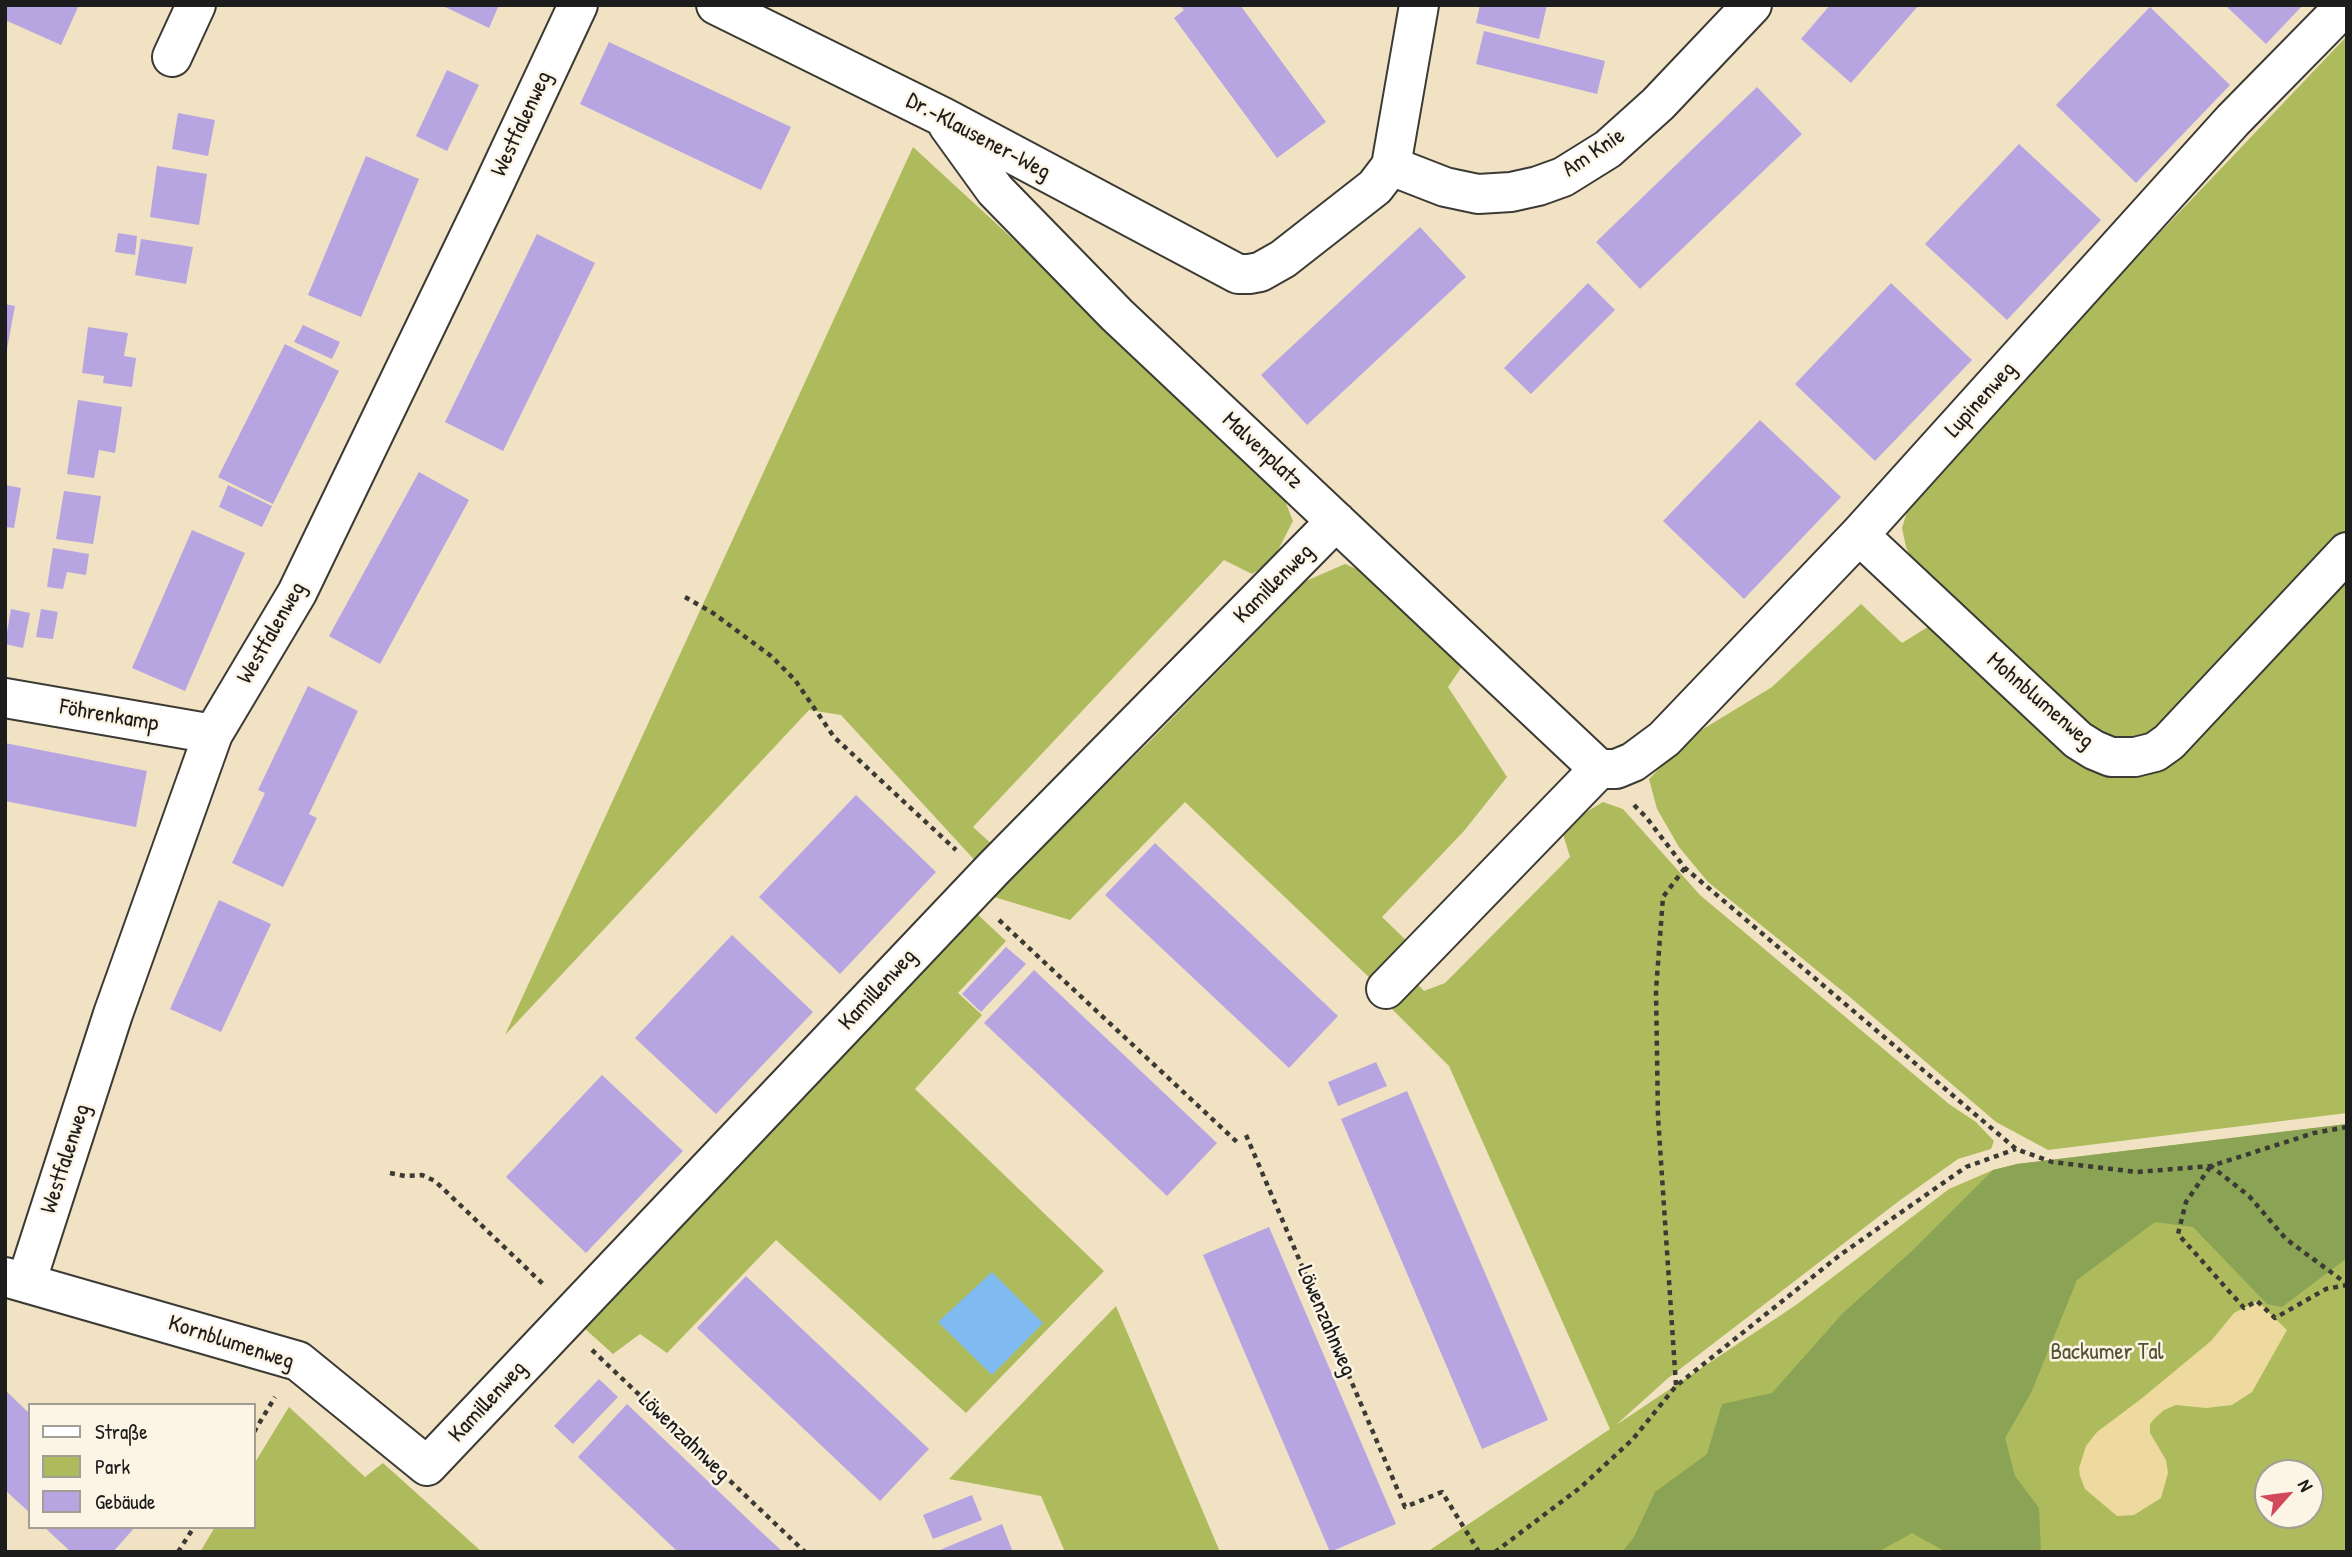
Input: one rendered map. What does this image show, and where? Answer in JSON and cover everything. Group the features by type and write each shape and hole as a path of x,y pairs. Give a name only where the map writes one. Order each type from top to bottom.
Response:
{"street":[{"path":"172,57 197,5"},
{"name":"Westfalenweg","path":"16,1280 213,734 297,593 578,5"},
{"name":"Dr.-Klausener-Weg","path":"716,5 943,117 1238,274 1261,272 1283,259 1375,187 1391,166"},
{"path":"1391,166 1419,5"},
{"name":"Am Knie","path":"1391,166 1446,187 1478,194 1525,189 1563,177 1608,149 1658,104 1752,5"},
{"name":"Lupinenweg","path":"1599,769 1616,769 1633,762 1664,739 1859,535 2233,120 2347,5"},
{"name":"Malvenplatz","path":"943,117 995,190 1117,315 1599,769"},
{"name":"Kamillenweg","path":"427,1466 983,879 1336,521"},
{"name":"Mohnblumenweg","path":"1859,535 2078,740 2111,757 2135,757 2155,752 2169,742 2347,552"},
{"name":"Föhrenkamp","path":"5,698 213,734"},
{"path":"1386,989 1599,769"},
{"name":"Kornblumenweg","path":"16,1280 298,1361 427,1466"}],"path":[{"path":"685,597 713,613 771,656 795,680 834,737 983,879 1238,1143"},
{"path":"1599,769 1646,817 1685,869 2016,1149 2052,1162 2137,1172 2211,1166 2314,1133 2347,1127"},
{"path":"1676,1386 1658,1117 1656,989 1663,897 1685,869"},
{"name":"Löwenzahnweg","path":"1246,1135 1405,1507 1442,1492 1479,1552"},
{"path":"1496,1552 1580,1487 1633,1439 1676,1386 1840,1255 1966,1167 2016,1149"},
{"path":"2211,1166 2186,1202 2178,1234 2205,1261 2244,1308 2256,1301 2275,1318 2326,1289 2347,1284"},
{"path":"2211,1166 2249,1196 2286,1240 2347,1284"},
{"name":"Löwenzahnweg","path":"390,1173 422,1175 435,1181 805,1552"},
{"path":"178,1552 193,1529"}],"green space":[{"path":"2347,36 2347,533 2153,738 2108,746 1916,570 1906,547 1902,528 1908,509 1938,466"},
{"path":"913,147 1278,483 1293,521 1273,560 1252,574 1224,560 973,827 995,847 981,867 841,715 809,710 505,1035"},
{"path":"1345,564 1371,575 1463,665 1448,687 1507,777 1464,831 1382,917 1410,944 1374,982 1185,802 1070,920 991,896 1149,742 1306,581"},
{"path":"2347,569 2347,1113 2048,1150 1996,1122 1851,998 1708,882 1679,847 1657,809 1649,779 1690,737 1772,687 1861,604 1902,643 1931,625 2127,768"},
{"name":"Backumer Tal","path":"1603,802 1623,809 1700,895 1949,1104 1976,1122 1994,1141 1991,1149 1958,1159 1899,1201 1667,1379 1616,1425 1796,1305 1949,1189 1993,1170 2017,1164 2347,1124 2347,1552 1427,1552 1610,1429 1449,1066 1388,1005 1413,979 1424,991 1445,983 1570,857 1563,834 1578,817"},
{"path":"975,912 1006,941 958,993 982,1015 915,1089 1104,1271 966,1413 776,1240 667,1353 640,1334 613,1354 584,1328"},
{"path":"2347,1124 2347,1258 2282,1307 2267,1304 2193,1227 2155,1222 2077,1280 2031,1393 2005,1438 2015,1476 2039,1508 2041,1552 1946,1552 1912,1533 1878,1552 1622,1552 1634,1537 1655,1492 1707,1454 1722,1404 1772,1393 1842,1314 1913,1250 1993,1170 2017,1164"},
{"path":"1116,1306 1220,1552 1065,1552 1041,1496 949,1479"},
{"path":"289,1407 365,1477 383,1463 482,1552 200,1552 214,1529 256,1529 256,1461"}],"sand":[{"path":"2257,1301 2287,1330 2252,1392 2232,1405 2206,1408 2176,1405 2164,1410 2154,1419 2150,1424 2150,1433 2166,1460 2168,1473 2161,1498 2134,1515 2117,1516 2085,1489 2079,1468 2086,1446 2097,1432 2211,1341 2234,1313"}],"water":[{"path":"992,1272 1043,1323 992,1375 938,1322"}],"building":[{"path":"5,5 79,5 61,45 5,20"},
{"path":"441,5 499,5 489,28"},
{"path":"1180,5 1240,5 1326,122 1277,158 1174,18 1184,10"},
{"path":"1480,5 1547,5 1539,39 1476,23"},
{"path":"1830,5 1919,5 1851,83 1801,39"},
{"path":"2225,5 2303,5 2266,44"},
{"path":"2150,7 2230,85 2136,183 2056,105"},
{"path":"1484,31 1605,61 1597,94 1476,64"},
{"path":"609,42 791,127 761,190 580,104"},
{"path":"447,70 479,85 447,151 416,136"},
{"path":"1757,87 1802,134 1640,289 1596,242"},
{"path":"178,113 215,120 208,156 172,149"},
{"path":"2019,144 2101,220 2007,320 1925,244"},
{"path":"366,156 419,179 361,317 308,295"},
{"path":"157,166 207,174 199,225 150,217"},
{"path":"1420,227 1466,277 1307,425 1261,375"},
{"path":"118,233 137,236 135,255 115,252"},
{"path":"537,234 595,263 503,451 445,422"},
{"path":"141,239 193,247 186,284 135,275"},
{"path":"1588,283 1615,310 1531,394 1504,368"},
{"path":"1891,283 1972,360 1875,461 1795,384"},
{"path":"5,304 15,306 7,349 5,349"},
{"path":"303,325 340,342 332,359 294,342"},
{"path":"88,327 128,333 124,356 136,358 132,387 103,383 104,376 82,373"},
{"path":"285,344 339,371 273,504 218,477"},
{"path":"78,400 122,407 115,453 99,450 94,478 67,474"},
{"path":"1760,420 1841,497 1744,599 1663,521"},
{"path":"419,472 469,500 380,664 329,636"},
{"path":"5,485 21,488 14,528 5,527"},
{"path":"228,485 272,506 262,527 219,507"},
{"path":"64,491 101,496 93,544 56,539"},
{"path":"192,530 245,553 185,691 132,668"},
{"path":"53,548 89,554 86,575 67,572 63,589 47,587"},
{"path":"11,609 30,613 23,648 5,644"},
{"path":"41,609 58,612 53,639 36,637"},
{"path":"308,686 358,711 309,814 317,818 283,887 232,863 265,793 258,790"},
{"path":"5,743 147,771 136,827 5,801"},
{"path":"856,795 936,872 840,974 759,897"},
{"path":"1155,843 1338,1016 1289,1068 1105,895"},
{"path":"219,900 271,924 221,1032 170,1009"},
{"path":"732,935 813,1012 716,1114 635,1038"},
{"path":"1006,947 1026,964 981,1012 962,994"},
{"path":"1034,970 1217,1143 1167,1196 984,1023"},
{"path":"1376,1062 1387,1086 1338,1106 1328,1082"},
{"path":"602,1075 683,1151 586,1253 506,1177"},
{"path":"1407,1091 1548,1420 1482,1449 1341,1119"},
{"path":"1269,1227 1396,1524 1330,1552 1203,1255"},
{"path":"746,1276 929,1449 880,1501 697,1328"},
{"path":"599,1379 618,1397 573,1444 554,1426"},
{"path":"5,1390 28,1412 28,1511 5,1490"},
{"path":"627,1404 783,1552 678,1552 578,1457"},
{"path":"972,1495 982,1520 933,1539 923,1515"},
{"path":"1002,1524 1013,1552 935,1552"},
{"path":"46,1529 133,1529 113,1552 71,1552"}]}
